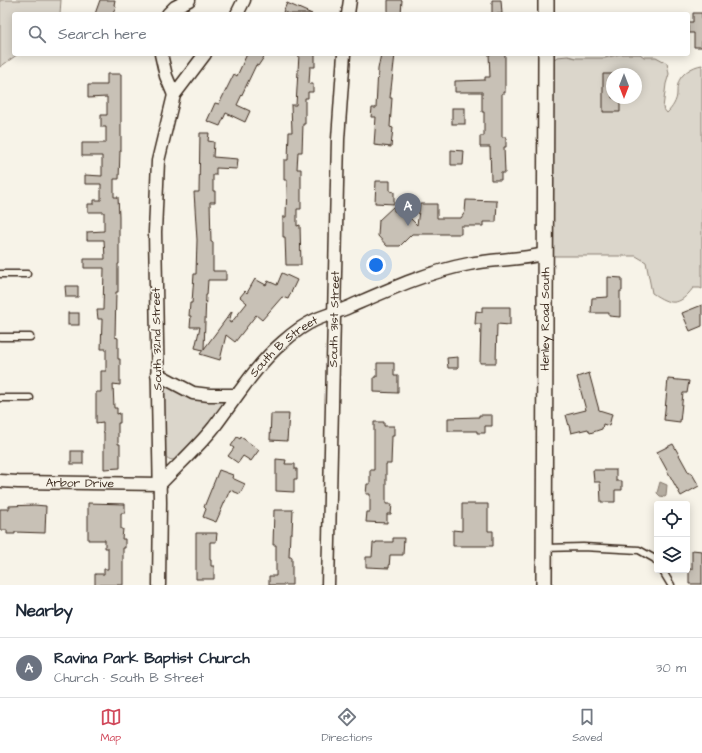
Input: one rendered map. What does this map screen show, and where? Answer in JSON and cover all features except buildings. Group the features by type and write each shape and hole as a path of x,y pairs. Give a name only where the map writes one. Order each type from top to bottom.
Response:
{"street":[{"path":"170,12 175,7 188,0"},
{"path":"238,12 244,0"},
{"path":"546,0 546,12"},
{"path":"161,56 166,76 174,95"},
{"name":"South 32nd Street","path":"160,585 156,182 158,161 174,95 203,56"},
{"name":"South 31st Street","path":"328,585 338,139 344,56"},
{"name":"Henley Road South","path":"544,585 544,254 546,56"},
{"name":"South B Street","path":"160,484 214,427 236,395 262,362 283,342 316,320 334,314 404,283 447,268 471,263 531,257 544,254"},
{"path":"158,374 193,393 209,395 236,395"},
{"name":"Arbor Drive","path":"0,481 160,484"}],"lane":[{"path":"0,274 27,274"},
{"path":"0,337 30,337"},
{"path":"0,398 30,398"},
{"path":"544,548 583,547 639,550 654,558"},
{"path":"664,573 671,585"}],"shaded area":[{"path":"0,0 61,0 60,12 12,12 12,56 15,56 0,67"},
{"path":"568,56 576,58 605,58 612,56 643,56 656,57 667,63 669,74 666,84 663,108 667,113 675,102 679,80 681,77 691,69 702,65 702,289 693,288 679,301 669,302 652,293 646,262 636,256 555,256 550,254 553,60 557,57"},
{"path":"171,387 185,396 195,400 222,400 223,402 223,406 199,436 184,453 173,460 165,456 163,392 166,388"},
{"path":"660,482 667,485 665,497 660,496 657,493"}],"place":[{"name":"Ravina Park Baptist Church","path":"408,226"}]}
